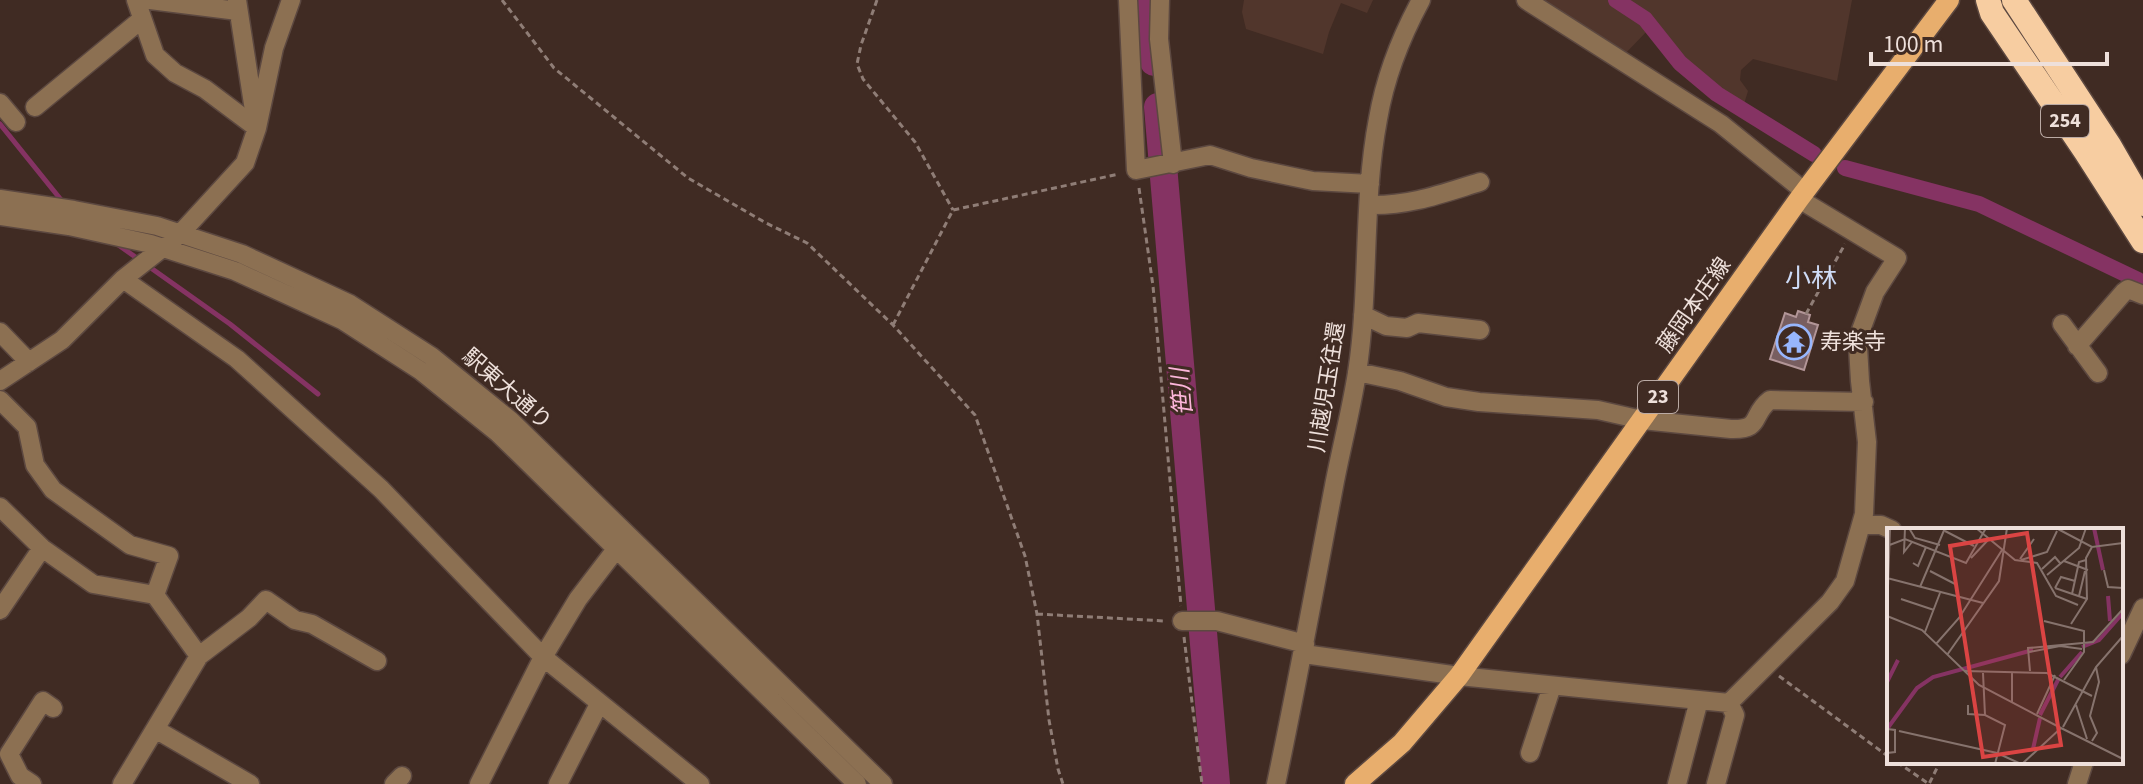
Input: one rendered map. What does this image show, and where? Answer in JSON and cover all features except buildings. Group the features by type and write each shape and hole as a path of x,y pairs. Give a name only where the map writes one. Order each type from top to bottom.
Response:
{"highway":[{"name":"254","path":"1988,0 1992,13 2143,241"},
{"name":"254","path":"2014,0 2109,145 2143,204"}],"main road":[{"name":"藤岡本庄線","path":"1355,784 1402,743 1459,676 1802,195 1949,0"}],"street":[{"path":"136,0 155,55 175,73 205,89 257,128"},
{"path":"150,0 238,5 257,128"},
{"path":"0,381 62,340 123,279 179,235 245,163 257,128 274,48 291,0"},
{"path":"1128,0 1139,169 1210,155 1251,168 1313,181 1370,184"},
{"path":"1160,0 1159,39 1173,164"},
{"name":"川越児玉往還","path":"1276,784 1305,649 1357,372 1370,184 1378,119 1407,26 1421,0"},
{"path":"1182,621 1217,621 1305,649 1459,676 1729,703 1830,602 1845,581 1862,525 1867,442 1858,347 1875,292 1897,258 1852,232 1802,195 1721,124 1526,0"},
{"path":"35,107 142,19"},
{"path":"0,103 16,122"},
{"path":"1369,205 1412,203 1480,182"},
{"name":"駅東大通り","path":"0,199 157,226 242,254 350,304 431,356 510,420 883,784"},
{"name":"駅東大通り","path":"0,216 69,226 151,244 235,271 342,320 421,371 498,433 857,784"},
{"path":"123,279 237,359 381,489 543,657 700,784"},
{"path":"2077,346 2124,292 2128,289 2143,295"},
{"path":"1363,315 1386,326 1407,328 1418,323 1480,330"},
{"path":"2062,324 2098,373"},
{"path":"0,332 29,362"},
{"path":"1357,372 1400,381 1446,397 1479,402 1598,410 1642,420 1744,429 1753,426 1763,405 1770,400 1864,402"},
{"path":"0,400 27,427 35,465 53,490 130,545 169,556 155,595"},
{"path":"0,507 42,548 93,584 155,595 199,656"},
{"path":"1862,525 1888,528"},
{"path":"0,610 42,548"},
{"path":"479,784 543,657 578,599 617,548"},
{"path":"122,784 199,656 249,618 266,600 295,620 312,624 377,661"},
{"path":"2128,647 2143,608"},
{"path":"1530,753 1552,686"},
{"path":"1677,784 1699,700"},
{"path":"32,784 20,776 9,754 43,701 53,708"},
{"path":"1716,784 1735,715 1729,703"},
{"path":"558,784 599,704"},
{"path":"155,729 250,784"},
{"path":"2077,784 2083,764"}],"path":[{"path":"502,0 554,68 688,178 807,243 893,325 975,415 1025,556 1037,614 1049,720 1063,784"},
{"path":"877,0 857,64 863,79 915,142 953,210"},
{"path":"953,210 1139,169 1153,286 1182,621 1202,784"},
{"path":"893,325 953,210"},
{"path":"1806,314 1852,232"},
{"path":"1037,614 1182,621"},
{"path":"1766,667 1887,756"},
{"path":"1900,764 1929,784 1939,764"}],"shaded area":[{"path":"1244,0 1373,0 1367,13 1341,3 1323,54 1246,29 1242,12"},
{"path":"1540,0 1612,0 1644,21 1648,30 1623,56"},
{"path":"1624,0 1852,0 1837,81 1753,59 1741,70 1740,80 1748,91 1743,107 1683,62 1645,14"}],"waterway":[{"name":"笹川","path":"1148,0 1154,62"},
{"path":"1616,0 1645,19 1680,63 1717,94 1814,154"},
{"name":"笹川","path":"1158,107 1216,784"},
{"path":"0,124 62,201"},
{"path":"1845,168 1979,204 2138,280"},
{"path":"117,244 230,324 318,394"}],"place":[{"name":"寿楽寺","path":"1794,342"}],"district":[{"name":"小林","path":"1811,278"}]}
